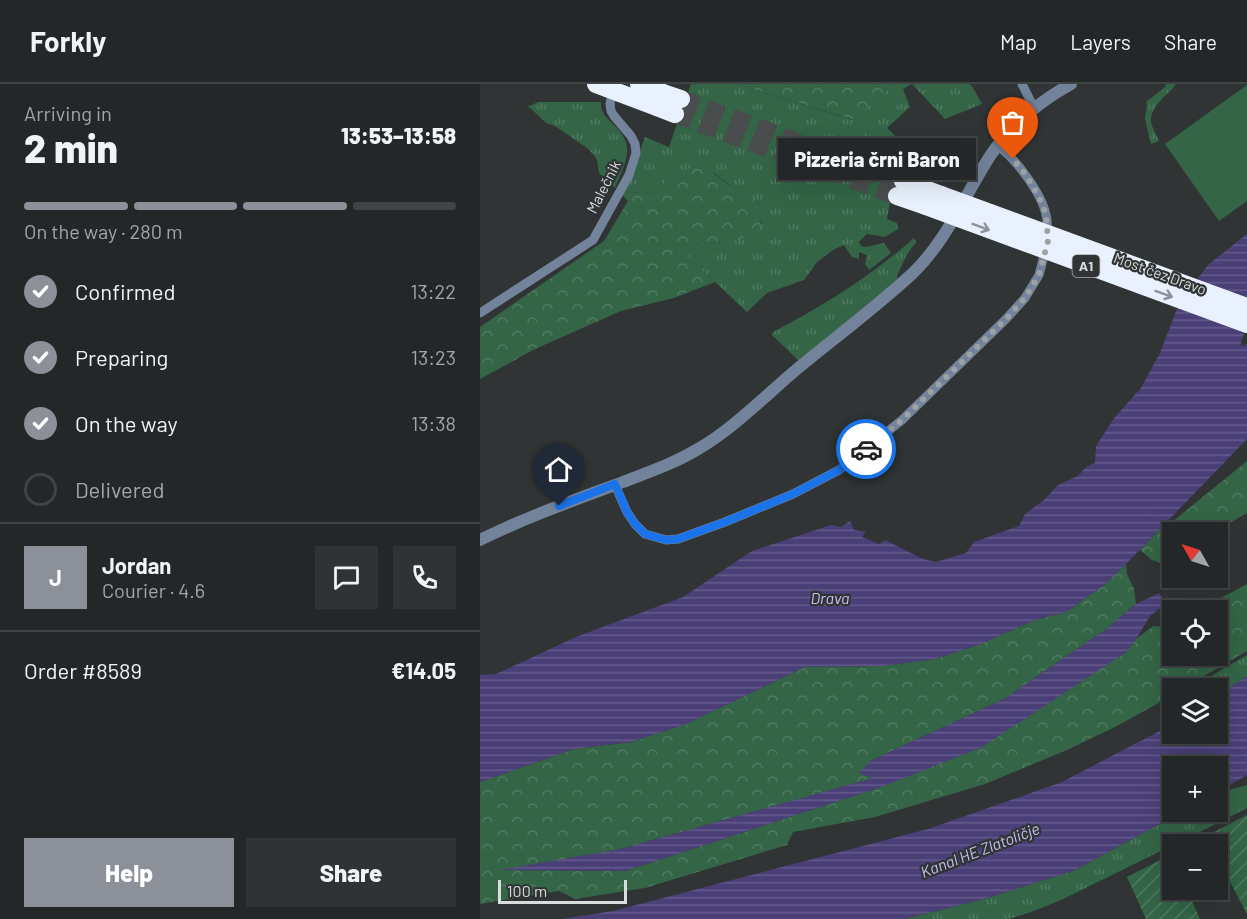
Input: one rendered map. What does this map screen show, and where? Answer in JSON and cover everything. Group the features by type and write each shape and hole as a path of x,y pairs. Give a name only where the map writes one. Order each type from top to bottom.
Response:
{"highway":[{"path":"595,84 657,94"},
{"path":"639,84 678,107"},
{"name":"Most čez Dravo","path":"1247,308 941,195 900,188 926,206 1247,324"}],"street":[{"name":"Malečnik","path":"480,313 593,240 629,175 636,153 631,136 611,111 610,104 616,84"},
{"path":"627,84 644,89 650,87 657,94"},
{"path":"1022,84 1034,108"},
{"path":"480,540 540,513 667,465 699,449 729,427 890,294 915,270 940,239 997,146 1034,108 1071,84"},
{"path":"615,484 627,512 645,534 666,540 678,539 793,494 839,470 902,420 1006,319 1025,298 1039,275 1048,241 1046,214 1026,175 1013,159 997,146"}],"green space":[{"path":"691,84 737,84 852,120 894,84 912,84 903,89 910,107 887,128 900,140 921,152 933,167 929,171 923,162 913,156 908,161 899,176 888,211 887,219 897,223 898,229 885,237 867,234 859,242 865,247 884,243 891,253 869,270 865,264 867,255 859,252 859,259 852,257 844,245 817,262 804,280 767,293 747,312 682,251 694,245 718,242 723,246 762,223 764,208 714,173 681,179 658,194 624,192 645,137 669,147"},
{"path":"737,84 894,84 853,120"},
{"path":"912,84 969,84 982,104 945,119"},
{"path":"1166,84 1176,84 1153,111 1152,127 1159,141 1151,144 1145,119 1146,102"},
{"path":"1247,85 1247,201 1219,221 1165,144"},
{"path":"538,102 601,102 604,114 619,130 626,143 626,160 615,188 599,173 597,160 587,148 555,126 546,123 527,105"},
{"path":"706,167 764,208 759,231 723,246 718,242 694,245 683,251 715,282 674,298 621,311 535,349 480,379 480,327 604,241 628,201 622,195 624,192 658,194 666,179 681,179 686,169"},
{"path":"914,238 916,242 906,256 897,279 799,361 772,335 773,332 864,278"},
{"path":"1247,461 1247,513 1228,524 1228,522 1172,522"},
{"path":"1162,526 1162,563 1152,560 1140,550"},
{"path":"1126,564 1136,604 1105,630 1004,699 870,761 874,778 621,849 505,870 625,871 884,786 1125,653 1136,639 1153,626 1162,627 1162,666 1221,666 1200,678 1162,678 1162,701 1067,750 985,784 875,817 793,832 787,845 645,888 575,899 559,891 480,904 480,782 574,749 631,742 686,724 805,667 883,666 935,659 978,645 1035,620 1066,612 1104,585"},
{"path":"1247,584 1247,651 1228,662 1228,600 1217,600"},
{"path":"1247,655 1247,678 1228,690 1228,678 1208,678"},
{"path":"1247,785 1247,808 1228,818 1228,790"},
{"path":"1247,815 1247,914 1228,878 1228,834 1210,834"},
{"path":"1164,822 1220,822 1196,834 1162,834 1162,851 1073,894 1034,911 1008,919 904,919 980,900 1073,871"},
{"path":"1162,859 1162,900 1191,900 1200,919 1146,919 1127,877"}],"water":[{"name":"Drava","path":"1247,234 1247,327 1241,346 1247,344 1247,439 1167,522 1162,522 1162,527 1104,585 1066,612 1035,620 978,645 935,659 883,666 805,667 686,724 631,742 574,749 480,782 480,675 496,674 576,637 683,597 752,551 831,525 841,527 850,521 854,530 866,532 862,537 879,544 885,540 923,559 936,562 966,553 974,542 1019,526 1025,514 1043,501 1058,485 1078,476 1086,467 1095,463 1096,446 1115,417 1141,388 1160,353 1180,301 1209,264"},
{"path":"1159,593 1163,600 1162,607 1150,616 1125,653 982,747 884,786 625,871 500,870 621,849 873,778 859,773 870,761 1004,699 1105,630 1136,604"},
{"name":"Kanal HE Zlatoličje","path":"1247,676 1247,775 1228,786 1228,756 1162,756 1164,822 1073,871 980,900 904,919 562,919 613,911 928,829 1062,782 1162,730 1162,744 1228,744 1228,688"}],"tunnel":[{"path":"681,99 903,181"},
{"path":"675,114 897,196"}],"way so far":[{"path":"866,449 902,420 1006,319 1025,298 1039,275 1048,241 1046,214 1026,175 1013,159"}],"place":[{"name":"Pizzeria črni Baron","path":"1013,159"}],"route":[{"path":"559,506 615,484 627,512 645,534 666,540 678,539 793,494 839,470 866,449"}]}
